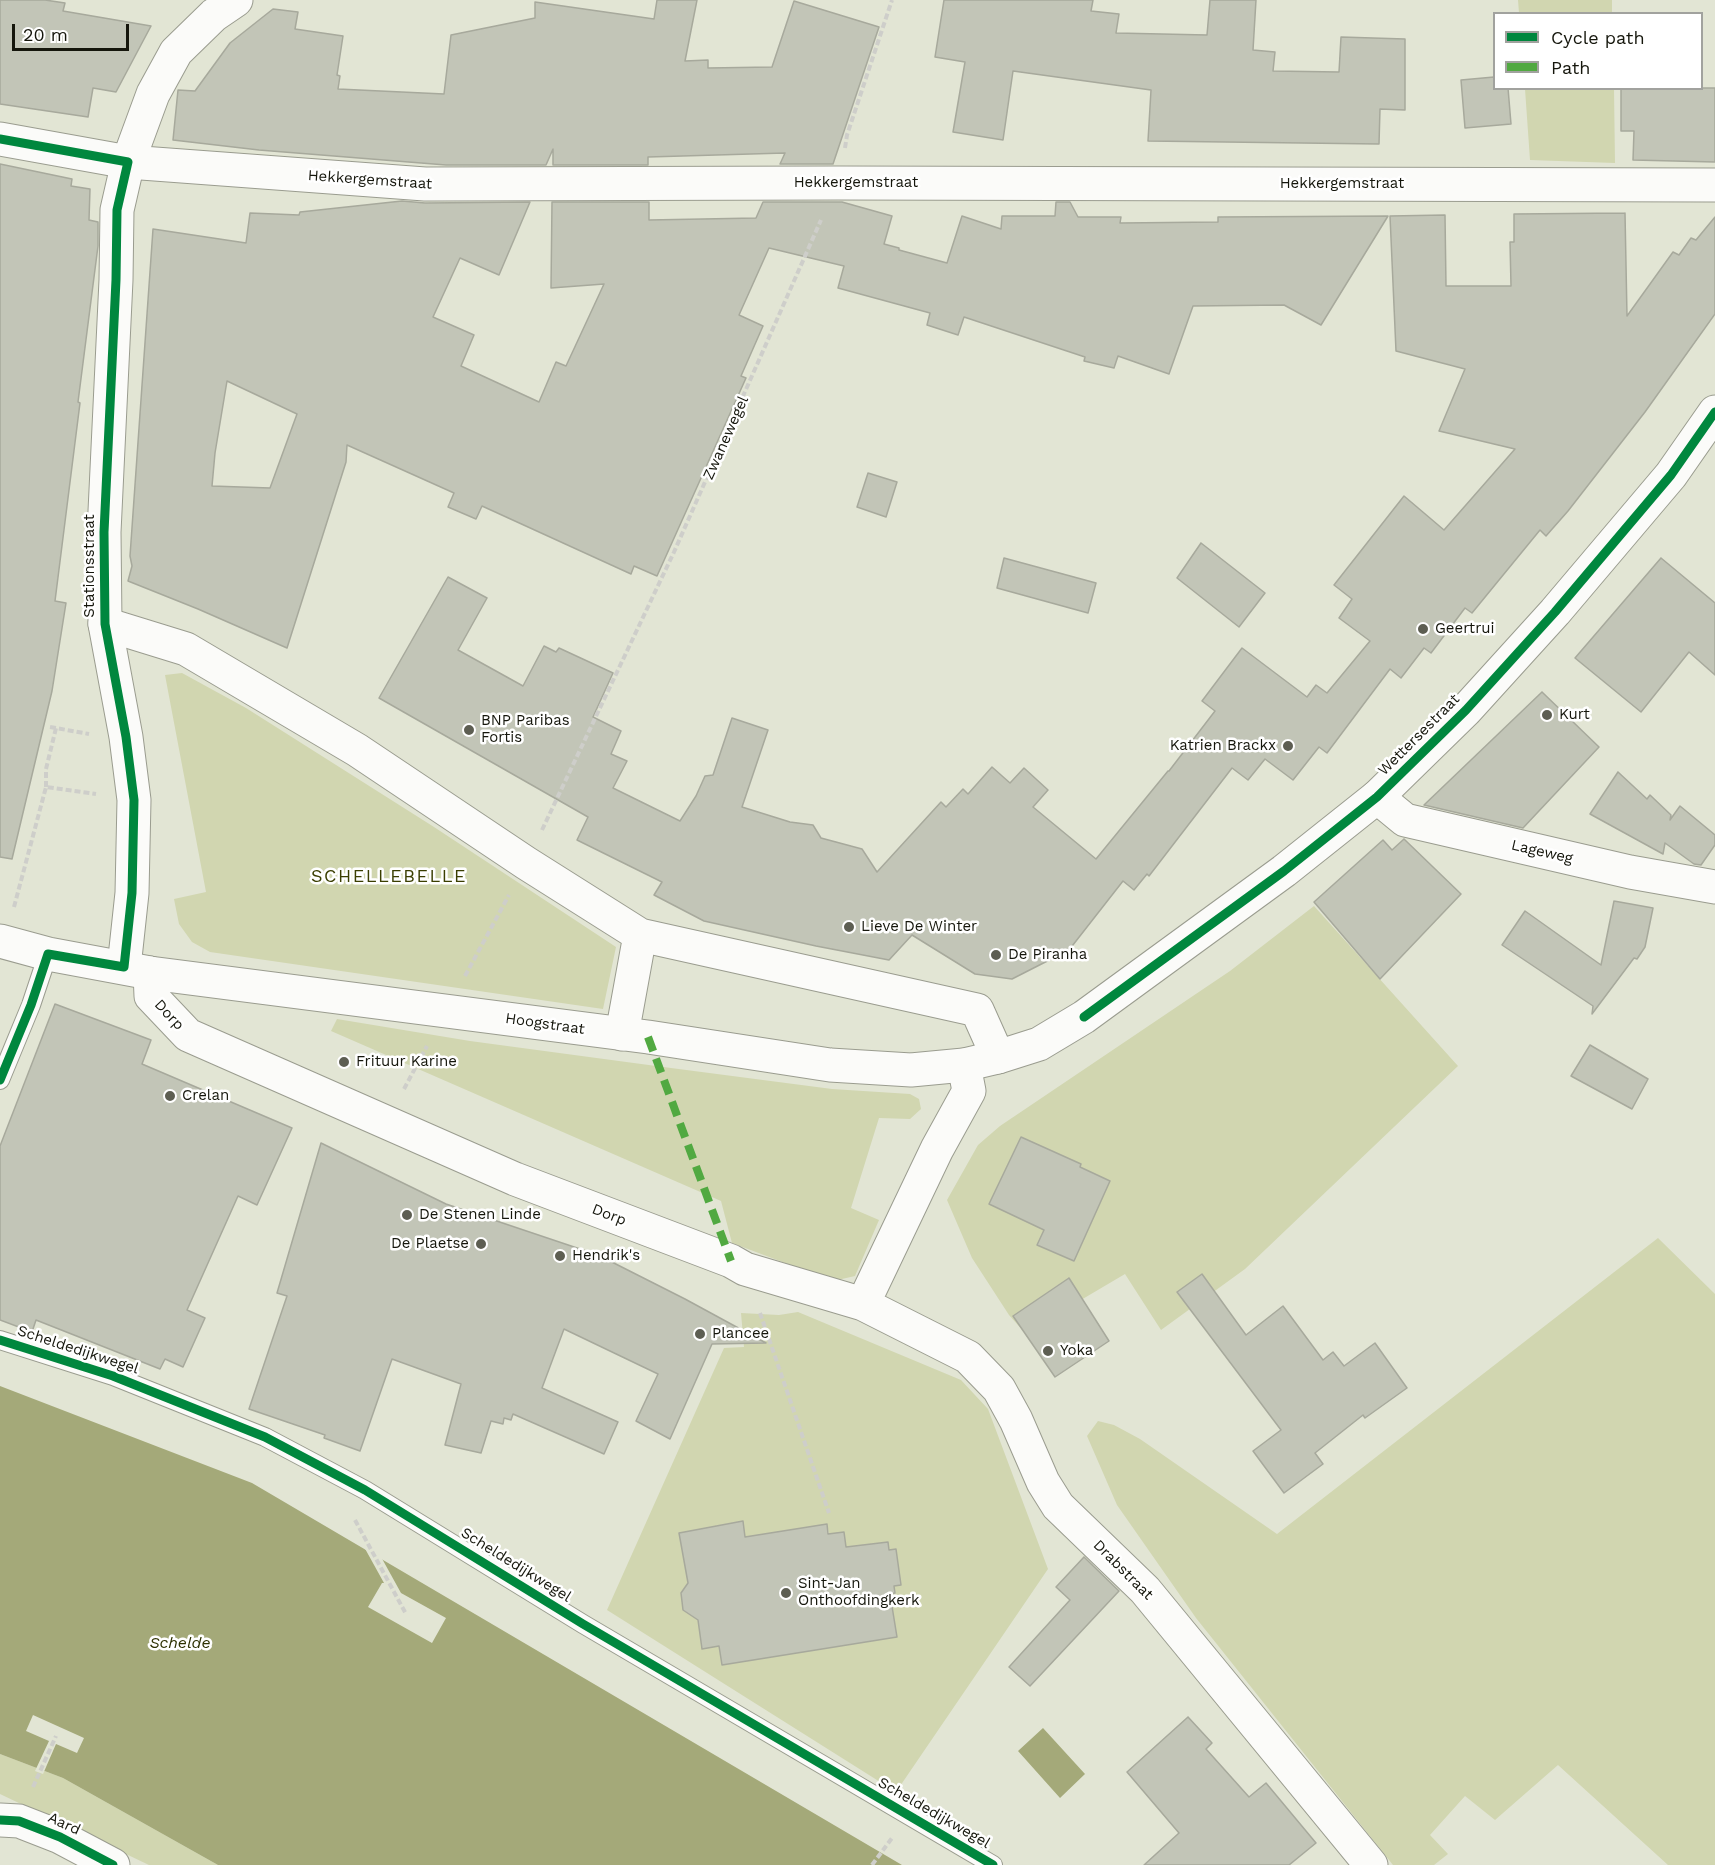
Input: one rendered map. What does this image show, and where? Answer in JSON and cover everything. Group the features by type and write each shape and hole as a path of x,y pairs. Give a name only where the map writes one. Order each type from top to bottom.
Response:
{"street":[{"name":"Stationsstraat","path":"137,970 132,893 134,800 126,737 105,624 104,532 116,280 117,210 128,162 153,94 176,52 214,15 236,0"},
{"name":"Hekkergemstraat","path":"0,139 128,162 425,184 1715,185"},
{"name":"Wettersestraat","path":"1084,1017 1284,871 1377,797 1466,710 1555,612 1671,475 1715,412"},
{"path":"105,624 186,650 357,750 526,863 640,935 977,1010 998,1057"},
{"name":"Lageweg","path":"1377,797 1405,820 1630,872 1715,887"},
{"path":"622,1034 640,935"},
{"name":"Hoogstraat","path":"0,941 48,954 137,970 622,1034 830,1065 911,1070 964,1065 1039,1044 1084,1017"},
{"name":"Dorp","path":"137,970 151,996 188,1035 515,1179 746,1269 863,1305"},
{"path":"863,1305 937,1149 969,1091 964,1065"},
{"name":"Drabstraat","path":"863,1305 968,1357 999,1389 1016,1420 1042,1482 1058,1506 1145,1590 1371,1865"},
{"name":"Aard","path":"9,1820 60,1837 113,1865"}],"lane":[{"path":"0,1080 31,1005 48,954"},
{"name":"Scheldedijkwegel","path":"0,1340 113,1376 265,1437 364,1490 593,1630 993,1865"}],"path":[{"path":"50,727 82,733"},
{"path":"15,904 46,787 46,769 56,728"},
{"path":"46,787 134,800"},
{"path":"746,1269 829,1513"},
{"path":"353,1518 406,1614"},
{"path":"9,1820 56,1736"}],"shaded area":[{"path":"1518,0 1612,0 1612,12 1519,12"},
{"path":"1525,90 1614,90 1615,163 1530,160"},
{"path":"182,673 246,708 434,827 616,947 603,1009 210,952 192,942 179,924 174,899 206,892 165,675"},
{"path":"1314,906 1458,1066 1245,1269 1161,1330 1125,1274 1025,1333 1009,1315 972,1258 947,1200 978,1145 1000,1126 1230,971"},
{"path":"337,1019 470,1041 671,1068 832,1089 910,1094 919,1099 921,1109 910,1119 879,1118 851,1208 879,1220 855,1276 833,1281 732,1243 721,1201 331,1031"},
{"path":"1658,1238 1715,1294 1715,1865 1668,1865 1558,1765 1495,1820 1465,1796 1430,1835 1448,1854 1434,1865 1393,1865 1196,1618 1117,1505 1087,1436 1098,1421 1114,1425 1140,1439 1277,1534"},
{"path":"798,1312 961,1380 988,1409 1048,1569 896,1792 607,1610 724,1348 744,1347 741,1313 779,1315","holes":["742,1521 745,1537 827,1524 829,1534 844,1532 846,1547 887,1542 901,1584 894,1586 895,1592 890,1594 897,1637 722,1665 719,1646 702,1648 698,1620 683,1610 681,1593 688,1583 679,1533"]},
{"path":"0,1754 63,1778 218,1865 149,1865 0,1794"}],"water":[{"name":"Schelde","path":"0,1386 252,1483 902,1865 218,1865 63,1778 0,1754"},
{"path":"1043,1728 1085,1774 1060,1798 1018,1751"}],"pier":[{"path":"363,1545 380,1555 401,1593 446,1618 432,1643 368,1607 384,1583"},
{"path":"33,1715 84,1738 77,1753 56,1744 43,1774 35,1771 49,1741 26,1731"}],"building":[{"path":"0,0 45,0 65,3 63,11 151,26 116,92 93,88 88,117 0,104"},
{"path":"657,0 697,0 685,61 708,60 708,68 772,67 794,1 879,27 833,164 780,164 785,153 648,157 648,165 553,165 553,149 546,165 446,165 259,150 173,140 178,90 195,91 230,43 273,9 298,12 295,29 343,36 337,75 340,76 338,89 444,94 451,35 535,18 535,2 654,19"},
{"path":"944,0 1093,0 1091,11 1119,14 1116,33 1207,35 1210,0 1256,0 1253,50 1275,52 1273,71 1339,72 1341,37 1405,39 1405,110 1380,109 1379,144 1148,141 1151,90 1013,71 1003,140 953,132 965,62 935,57"},
{"path":"1493,77 1493,90 1508,90 1511,124 1465,128 1461,80"},
{"path":"1715,88 1715,162 1633,160 1634,131 1621,131 1621,90"},
{"path":"0,164 72,179 71,186 90,189 89,220 98,222 98,246 55,601 66,603 52,691 12,859 0,857"},
{"path":"402,201 425,203 530,202 499,275 460,258 433,317 474,335 461,366 539,402 556,362 566,366 604,284 551,288 552,202 649,202 649,220 756,218 763,202 842,202 892,216 884,244 947,263 962,216 1001,229 1002,216 1055,216 1056,202 1070,202 1078,217 1121,217 1120,223 1218,222 1218,217 1388,216 1321,325 1284,305 1193,306 1169,374 1118,356 1114,368 1084,361 1085,357 964,317 958,335 927,325 930,313 838,288 844,266 769,248 739,315 763,326 741,376 746,378 657,576 634,566 631,574 482,506 476,519 448,507 454,493 347,445 346,462 287,648 128,581 132,566 130,556 153,229 246,243 250,213 299,215 300,212","holes":["227,381 297,414 270,488 212,486"]},
{"path":"1625,213 1627,316 1673,252 1679,255 1691,238 1696,240 1715,217 1715,314 1645,412 1568,511 1546,536 1540,530 1472,613 1465,608 1431,653 1424,648 1401,678 1390,669 1327,753 1319,747 1293,780 1265,759 1248,780 1232,768 1149,876 1147,874 1134,890 1123,881 1069,950 1012,979 975,974 912,935 889,960 704,921 654,895 662,882 577,840 588,817 379,698 448,577 487,598 458,650 523,686 544,646 556,652 559,648 613,673 593,717 621,731 611,754 627,761 613,788 680,821 696,796 705,776 713,775 732,718 768,730 742,807 790,822 813,825 821,838 862,849 877,872 941,802 946,807 963,789 968,794 992,767 1010,783 1024,768 1048,790 1033,807 1096,859 1215,711 1202,701 1242,648 1307,697 1316,685 1327,693 1370,641 1339,618 1352,599 1334,585 1404,496 1444,530 1515,449 1439,431 1465,369 1396,351 1390,216 1445,215 1446,286 1511,286 1510,242 1514,242 1514,214"},
{"path":"868,473 897,482 886,517 857,507"},
{"path":"1201,543 1265,593 1239,627 1177,578"},
{"path":"1004,558 1096,583 1088,613 997,588"},
{"path":"1661,558 1715,603 1715,675 1689,652 1641,712 1575,658"},
{"path":"1542,692 1599,747 1523,828 1424,805"},
{"path":"1618,772 1647,799 1650,795 1671,815 1670,820 1680,806 1715,835 1715,845 1701,865 1694,864 1665,843 1663,854 1590,814"},
{"path":"1404,839 1461,894 1380,979 1314,902 1383,840 1392,850"},
{"path":"1614,901 1653,908 1645,947 1637,959 1634,958 1592,1014 1593,1006 1502,945 1525,911 1601,965"},
{"path":"55,1004 151,1040 142,1064 292,1128 257,1205 238,1196 187,1310 205,1318 183,1367 165,1359 160,1369 36,1320 32,1332 0,1320 0,1146"},
{"path":"1590,1045 1648,1079 1632,1109 1571,1076"},
{"path":"1021,1137 1081,1164 1080,1167 1110,1181 1074,1261 1037,1245 1044,1230 989,1204"},
{"path":"321,1143 446,1204 598,1255 766,1343 712,1344 670,1439 636,1421 658,1374 564,1329 542,1388 618,1422 604,1454 513,1414 511,1420 504,1418 503,1424 491,1421 481,1453 445,1445 461,1384 392,1359 360,1451 324,1438 325,1435 249,1409 287,1296 277,1293"},
{"path":"1202,1274 1246,1335 1283,1306 1323,1360 1333,1352 1344,1366 1375,1343 1407,1388 1365,1418 1363,1415 1315,1453 1323,1464 1284,1493 1253,1451 1281,1430 1177,1292"},
{"path":"1069,1278 1109,1341 1055,1377 1013,1316"},
{"name":"Sint-Jan Onthoofdingkerk","path":"743,1521 745,1537 827,1524 828,1534 844,1532 846,1547 888,1542 889,1550 896,1549 901,1585 894,1586 895,1593 890,1594 897,1637 722,1665 719,1646 702,1649 698,1620 683,1610 681,1593 688,1583 679,1533"},
{"path":"1084,1557 1119,1591 1030,1686 1009,1667 1070,1600 1056,1587"},
{"path":"1188,1717 1212,1743 1206,1749 1249,1797 1266,1783 1316,1843 1289,1865 1144,1865 1179,1833 1127,1772"}],"marked path":[{"path":"648,1037 731,1261"}],"cycle path":[{"path":"0,139 128,162 117,210 116,280 104,532 105,624 126,737 134,800 132,893 124,967 48,954 31,1005 0,1080"},
{"path":"1084,1017 1284,871 1377,797 1466,710 1555,612 1671,475 1715,412"},
{"path":"0,1340 113,1376 265,1437 365,1490 583,1624 993,1865"},
{"path":"0,1820 19,1821 60,1837 113,1865"}],"place":[{"name":"Geertrui","path":"1423,629"},
{"name":"Kurt","path":"1547,715"},
{"name":"BNP Paribas Fortis","path":"469,730"},
{"name":"Katrien Brackx","path":"1288,746"},
{"name":"Lieve De Winter","path":"849,927"},
{"name":"De Piranha","path":"996,955"},
{"name":"Frituur Karine","path":"344,1062"},
{"name":"Crelan","path":"170,1096"},
{"name":"De Stenen Linde","path":"407,1215"},
{"name":"De Plaetse","path":"481,1244"},
{"name":"Hendrik's","path":"560,1256"},
{"name":"Plancee","path":"700,1334"},
{"name":"Yoka","path":"1048,1351"},
{"name":"Sint-Jan Onthoofdingkerk","path":"786,1593"}],"district":[{"name":"SCHELLEBELLE","path":"389,877"}]}
